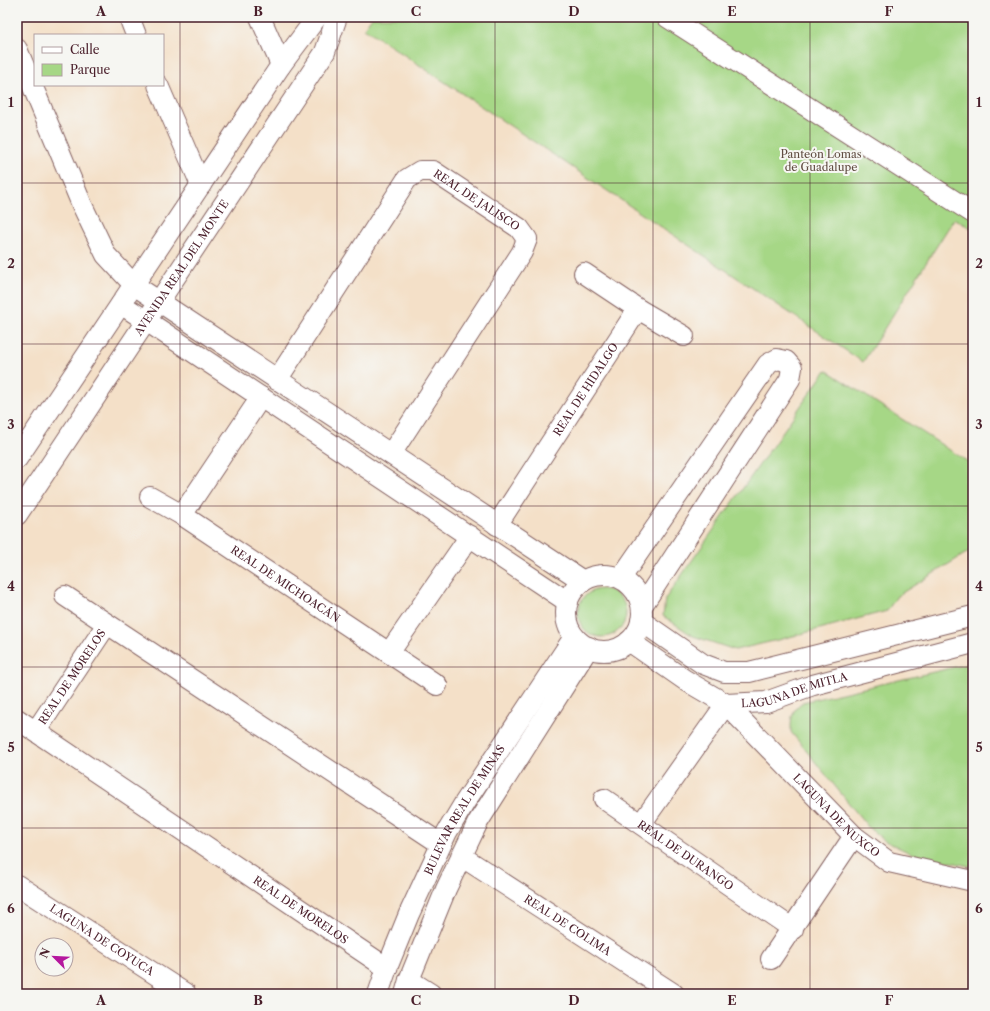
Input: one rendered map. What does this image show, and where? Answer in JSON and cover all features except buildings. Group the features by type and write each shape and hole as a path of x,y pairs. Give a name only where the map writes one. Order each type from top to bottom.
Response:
{"street":[{"path":"129,17 136,34"},
{"path":"260,17 281,65"},
{"path":"17,459 281,65 317,17"},
{"name":"AVENIDA REAL DEL MONTE","path":"17,515 325,52 336,17"},
{"path":"667,17 973,213"},
{"path":"17,50 82,205 106,255 134,285 583,581"},
{"path":"158,86 201,185"},
{"name":"REAL DE JALISCO","path":"277,380 407,179 420,171 432,171 519,228 527,239 522,252 391,454"},
{"path":"584,274 638,309 684,336"},
{"path":"121,304 568,602"},
{"name":"REAL DE HIDALGO","path":"497,525 638,309"},
{"path":"621,578 768,364 777,359 786,361 792,368 790,379 642,614 637,632 629,641 620,647 610,650 599,650 581,642 567,621 566,612 568,602 571,594 583,581 592,576 602,574 621,578 631,585 638,594 642,614 704,664 724,672 749,672 804,657 973,616"},
{"path":"182,515 261,397"},
{"name":"REAL DE MICHOACÁN","path":"150,497 182,515 437,685"},
{"path":"389,653 470,536"},
{"path":"65,596 107,624"},
{"name":"REAL DE MORELOS","path":"387,968 36,731 107,624 441,844"},
{"name":"LAGUNA DE MITLA","path":"629,641 685,680 726,704 766,702 813,685 973,643"},
{"name":"BULEVAR REAL DE MINAS","path":"378,994 409,914 441,844 465,802 581,642"},
{"name":"BULEVAR REAL DE MINAS","path":"407,987 461,856 478,822 581,642"},
{"path":"804,657 813,685"},
{"name":"REAL DE DURANGO","path":"726,704 641,824 792,929"},
{"name":"LAGUNA DE NUXCO","path":"726,704 854,836 889,862 973,881"},
{"path":"17,719 36,731"},
{"path":"604,799 641,824"},
{"path":"771,959 854,836"},
{"name":"REAL DE COLIMA","path":"461,856 674,994"},
{"name":"LAGUNA DE COYUCA","path":"17,885 185,994"},
{"path":"407,987 431,994"}],"green space":[{"name":"Panteón Lomas de Guadalupe","path":"372,17 973,17 973,229 954,219 863,362 364,28"},
{"path":"826,370 973,465 973,549 897,596 887,611 735,650 693,636 663,616 665,599"},
{"path":"597,589 607,589 619,596 626,608 626,618 619,630 607,637 597,637 589,633 582,626 578,618 578,608 582,600 589,593"},
{"path":"973,663 973,867 910,853 885,841 869,828 791,732 791,723 792,715 796,708 803,702"}]}
